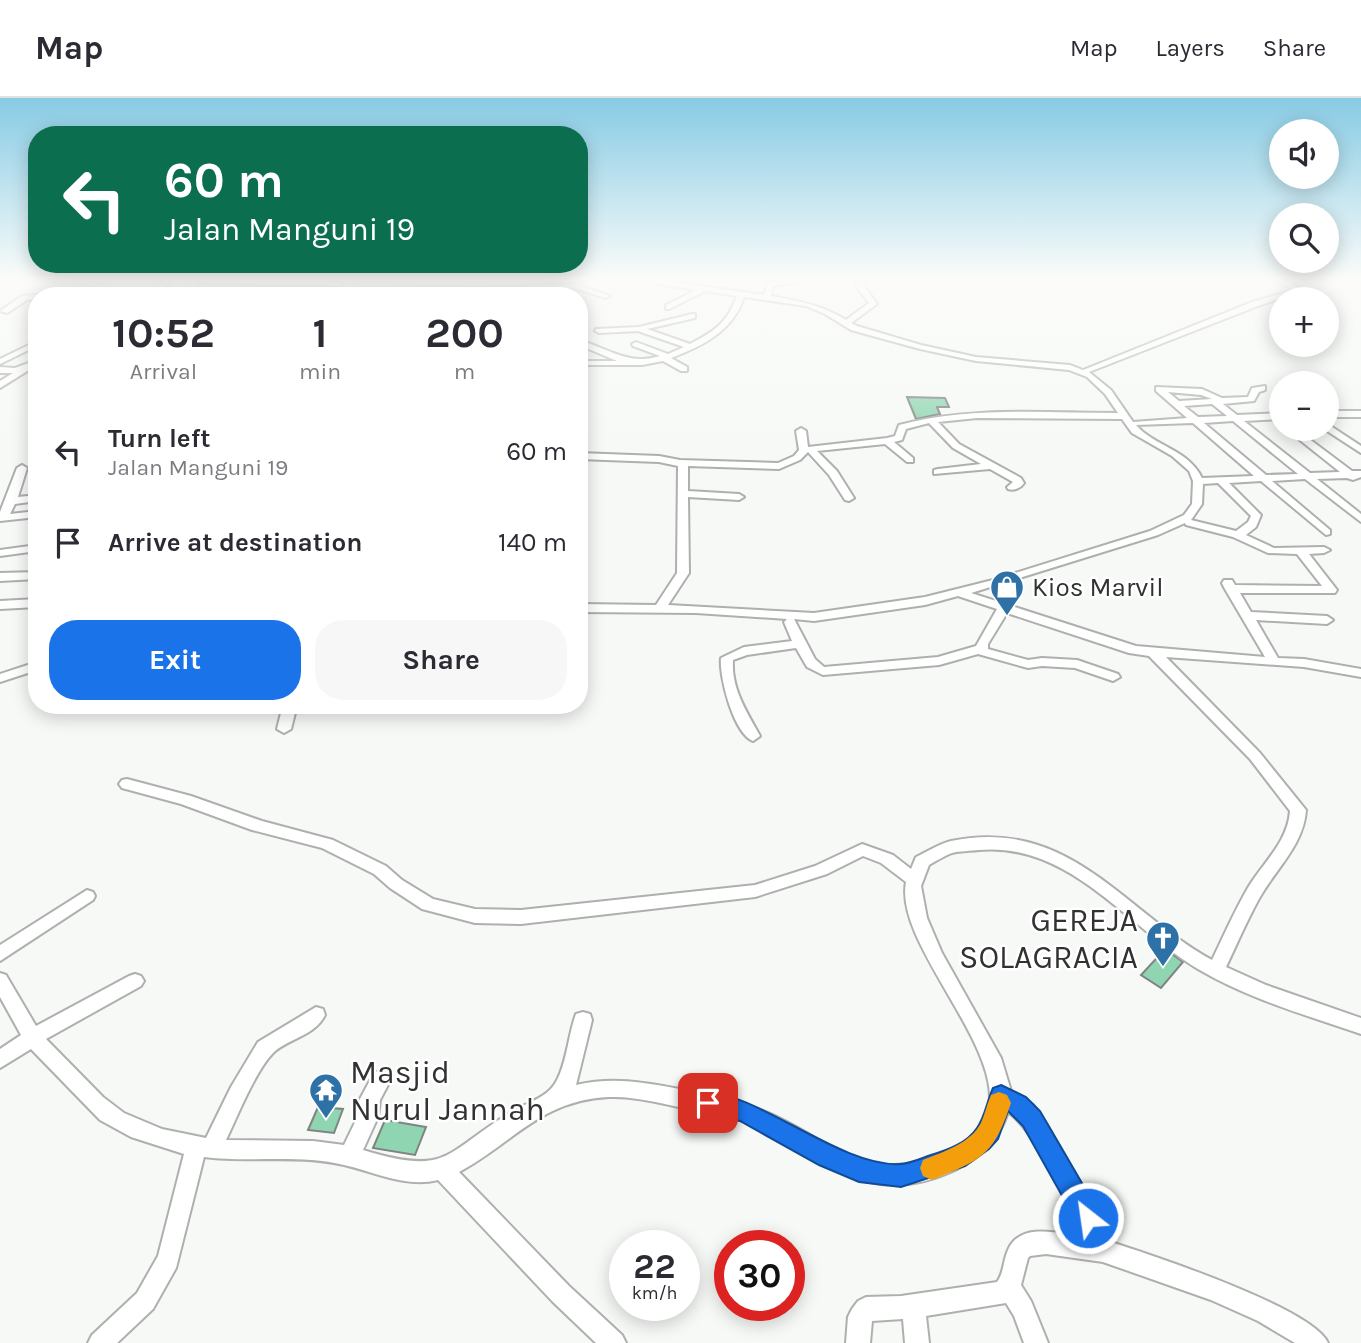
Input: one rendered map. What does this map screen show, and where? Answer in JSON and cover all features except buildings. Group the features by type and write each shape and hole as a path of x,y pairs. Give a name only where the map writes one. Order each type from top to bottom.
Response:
{"street":[{"path":"662,337 691,347"},
{"path":"588,363 666,358 691,347 705,337"},
{"path":"588,610 657,612 790,622 828,621 963,595 1150,540 1191,523 1204,505 1202,482 1191,460 1148,436 1108,384 1087,370 1072,365 979,357 889,337"},
{"path":"889,337 958,356 1077,370 1101,384 1143,438 1185,461 1202,482"},
{"path":"1072,365 1153,337"},
{"path":"1087,370 1166,337"},
{"path":"636,344 684,369"},
{"path":"588,345 631,362"},
{"path":"0,362 28,348"},
{"path":"0,370 28,366"},
{"path":"0,385 22,373 23,369"},
{"path":"1177,404 1251,399 1255,390 1262,387"},
{"path":"1326,533 1159,389 1202,392 1216,400 1361,519"},
{"path":"1339,414 1361,414"},
{"path":"849,498 833,473 812,449 887,441 899,438 900,430 908,424 976,415 1124,416"},
{"path":"1137,423 1269,418"},
{"path":"932,421 956,446 1017,480 1019,483 1012,487"},
{"path":"588,457 659,458 681,463 767,467 788,464 804,450 801,431"},
{"path":"1339,435 1361,450"},
{"path":"887,441 910,460"},
{"path":"1307,441 1356,475 1361,483"},
{"path":"602,458 607,444"},
{"path":"660,608 683,573 681,463"},
{"path":"938,472 990,466"},
{"path":"1,518 11,501 22,468"},
{"path":"1202,482 1356,475"},
{"path":"1222,481 1256,515 1256,520 1247,530 1237,535"},
{"path":"588,610 660,608 814,617 963,595 1180,522 1188,517 1197,504 1202,482"},
{"path":"683,494 738,496"},
{"path":"11,501 28,499"},
{"path":"1,518 28,515"},
{"path":"1191,523 1237,535 1272,551 1324,550"},
{"path":"0,553 28,549"},
{"path":"1273,660 1229,585 1331,590 1299,550"},
{"path":"0,577 28,575"},
{"path":"963,595 1111,644 1154,653 1273,660 1361,673"},
{"path":"0,605 28,603"},
{"path":"980,649 1003,609"},
{"path":"1248,616 1327,620"},
{"path":"790,622 807,661 823,671 922,663 980,649 1025,664 1071,663 1113,677"},
{"path":"753,736 733,700 724,672 727,658 744,651 800,644"},
{"path":"1154,653 1255,756 1298,810 1299,817 1286,844 1255,892 1216,970"},
{"path":"0,678 28,669"},
{"path":"285,729 288,714"},
{"path":"127,784 186,800 258,826 327,844 380,870 396,884 428,904 475,916 522,917 755,891 821,870 862,850 887,859 911,878"},
{"path":"0,980 33,1037 105,1112 152,1134 204,1147 321,1151 392,1169 423,1172 442,1169 459,1162 506,1126 554,1101 575,1094 621,1088 723,1106 772,1125 828,1157 859,1171 901,1176 957,1158 981,1142 989,1131 1001,1096 997,1070 988,1050 919,923 911,898 911,878 919,861 944,848 992,844 1036,849 1075,867 1163,935 1216,970 1287,1001 1361,1026"},
{"path":"0,954 87,896"},
{"path":"0,1060 33,1037 135,981"},
{"path":"100,1343 145,1301 168,1260 204,1147 265,1048 291,1034 316,1015"},
{"path":"554,1101 566,1084 583,1020"},
{"path":"349,1156 368,1117 370,1099 382,1079"},
{"path":"1001,1096 1018,1105 1040,1132 1088,1218 1102,1251"},
{"path":"442,1169 561,1294 614,1343"},
{"path":"858,1343 860,1317 866,1309 913,1306 1003,1293 1009,1287 1018,1253 1024,1245 1045,1243 1102,1251 1196,1282 1250,1305 1291,1326 1316,1343"},
{"path":"1009,1287 1023,1309 1037,1343"},
{"path":"913,1306 917,1343"}],"slow traffic":[{"path":"932,1168 957,1158 981,1142 989,1131 999,1103"}],"place":[{"name":"Kios Marvil","path":"1007,617"},
{"name":"GEREJA SOLAGRACIA","path":"1163,968"},
{"name":"Masjid Nurul Jannah","path":"326,1120"}],"route":[{"path":"708,1103 745,1112 859,1171 901,1176 957,1158 981,1142 989,1131 1001,1096 1018,1105 1032,1119 1088,1218"}]}
